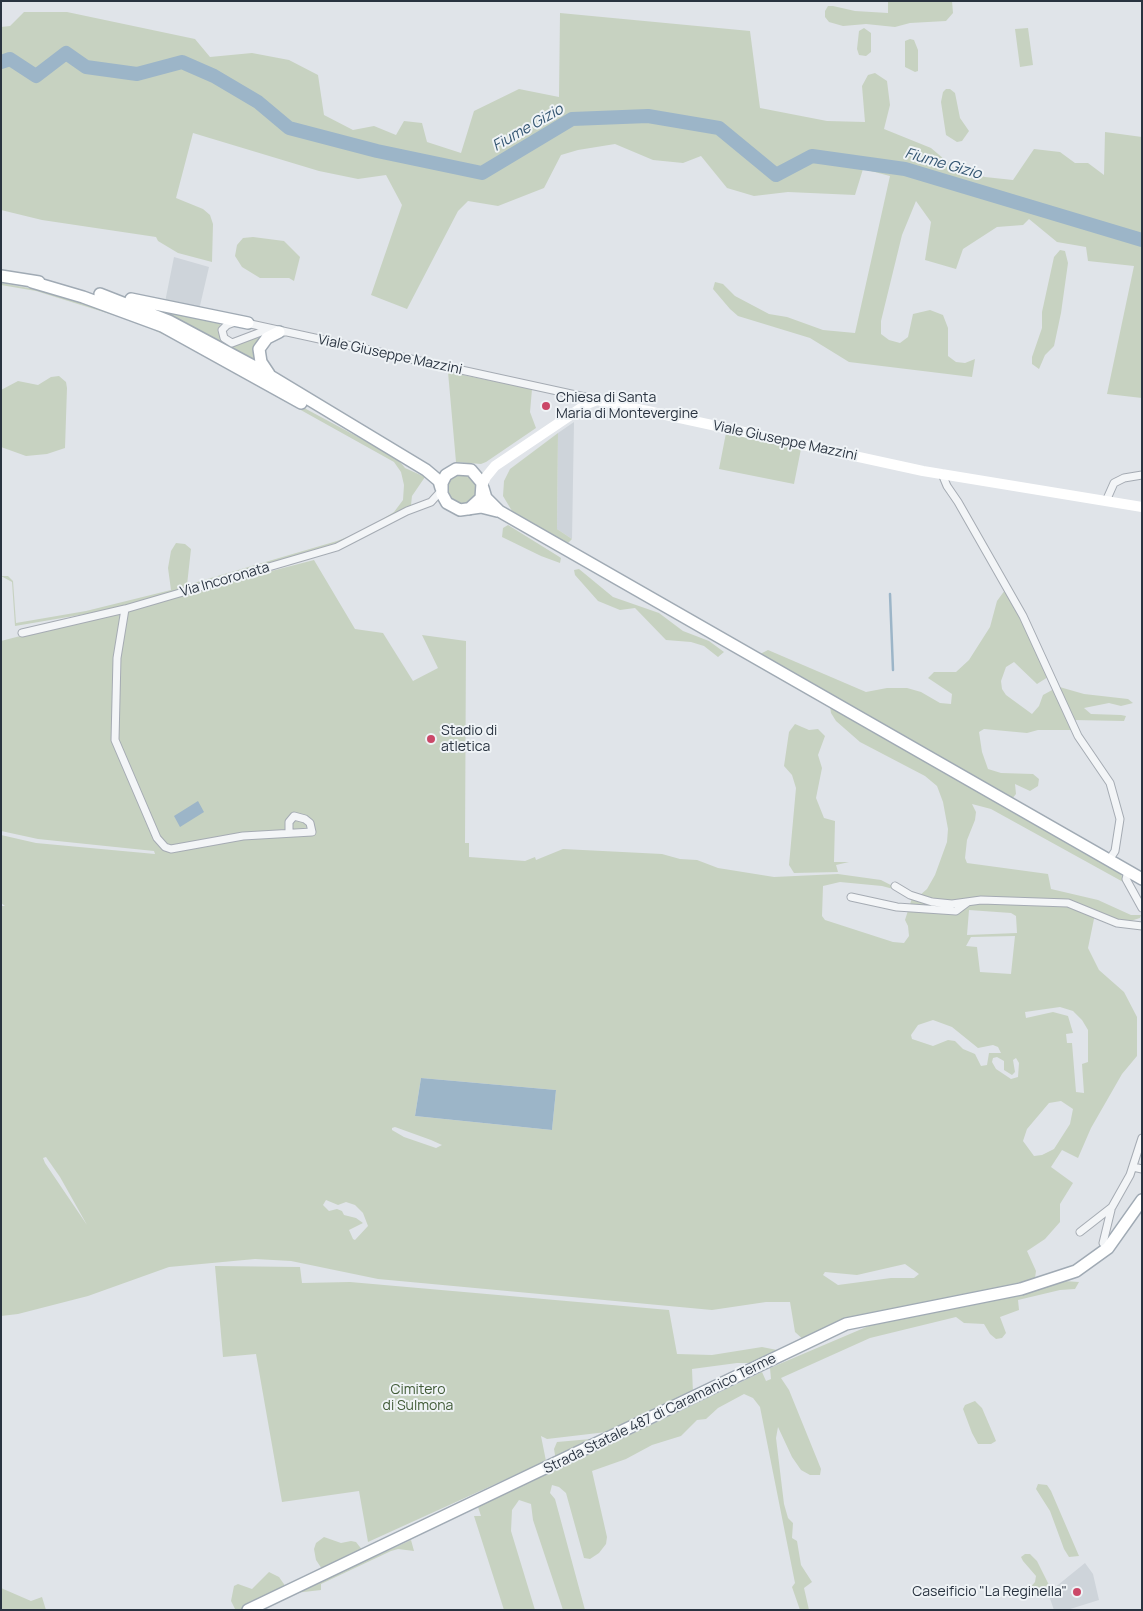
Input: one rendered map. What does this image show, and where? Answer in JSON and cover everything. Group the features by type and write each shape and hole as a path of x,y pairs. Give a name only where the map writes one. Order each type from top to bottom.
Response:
{"main road":[{"path":"1,276 32,282 92,300 162,326 289,397 359,431"},
{"path":"32,282 52,283 248,323"},
{"path":"100,294 175,323 271,377 426,470 439,481 441,490 449,505 460,510 480,507 499,511"},
{"path":"271,377 261,362 259,349 267,338 282,332"},
{"path":"441,490 445,478 451,472 459,468 487,469 495,466 594,401"},
{"name":"Viale Giuseppe Mazzini","path":"594,401 614,403 942,474 1142,507"},
{"path":"469,509 479,501 486,477 495,466"},
{"path":"468,469 478,475 486,498 499,511 1142,879"},
{"path":"426,470 444,473 451,472"},
{"name":"Strada Statale 487 di Caramanico Terme","path":"248,1610 846,1324 1020,1289 1076,1271 1087,1265 1108,1248 1142,1200"}],"street":[{"name":"Viale Giuseppe Mazzini","path":"282,332 261,332 234,343 224,338 222,330 227,325 238,322 248,323 282,332 569,393 594,401"},
{"path":"569,393 575,399 577,411"},
{"path":"942,474 947,486 1023,616 1078,736 1110,783 1120,818 1115,851 1109,860"},
{"path":"1106,501 1114,482 1142,475"},
{"name":"Via Incoronata","path":"22,633 125,609 337,547 407,511 434,500 441,490"},
{"name":"Via Incoronata","path":"422,506 449,505"},
{"path":"125,609 117,658 115,740 157,838 165,847 171,849 223,839 289,833"},
{"path":"1128,871 1126,879 1142,908"},
{"path":"895,886 910,895 932,902 952,904 981,900 1028,900 1068,903 1117,923 1142,926"},
{"path":"851,897 897,907 956,910 969,902"},
{"path":"1108,1248 1102,1243 1112,1207 1133,1167 1142,1138"},
{"path":"1133,1167 1142,1169"},
{"path":"1080,1232 1112,1207"}],"shaded area":[{"path":"174,257 209,267 199,310 165,302"},
{"path":"574,422 572,539 557,529 558,433"},
{"path":"1085,1563 1093,1574 1099,1600 1067,1610 1054,1610 1048,1593"}],"green space":[{"path":"888,1 952,1 953,13 946,21 910,23 895,27 866,24 843,26 829,22 825,17 825,11 828,6 855,11 888,13"},
{"path":"24,12 67,12 195,39 210,57 252,53 289,60 318,75 324,115 353,130 374,126 396,135 404,121 422,123 427,142 461,153 474,111 519,89 559,97 560,13 750,31 760,108 827,121 865,122 862,86 868,75 875,73 887,81 890,105 884,129 931,148 957,170 985,177 1013,180 1034,149 1060,152 1075,163 1088,163 1104,175 1105,132 1142,137 1142,398 1107,394 1134,266 1088,261 1086,247 1057,242 1029,219 1023,225 997,227 963,249 956,269 925,260 931,222 916,201 902,235 881,321 881,334 889,340 900,343 908,337 913,314 930,310 943,315 948,328 948,356 956,362 965,363 975,359 972,377 849,362 810,338 738,316 730,309 713,289 715,282 723,284 735,296 769,314 787,317 823,330 855,333 890,176 863,169 855,195 788,192 754,196 727,188 701,156 683,163 653,160 615,144 578,150 561,155 544,188 498,206 468,201 458,211 407,309 371,295 402,205 386,175 358,179 319,171 193,133 176,198 203,209 210,215 213,224 212,262 178,253 158,241 156,237 42,220 1,210 1,27 10,26"},
{"path":"864,28 871,33 871,52 866,56 859,55 857,49 859,31"},
{"path":"1028,28 1033,65 1020,67 1015,29"},
{"path":"914,40 918,50 918,71 915,72 905,67 905,41"},
{"path":"946,89 950,89 955,93 960,118 969,131 962,141 957,142 946,135 941,102 943,92"},
{"path":"253,237 284,241 300,257 294,281 289,278 260,278 242,267 235,256 237,245 243,238"},
{"path":"1060,250 1065,251 1068,263 1061,313 1054,346 1045,355 1039,369 1032,364 1032,357 1042,328 1042,312 1054,257"},
{"path":"1,283 57,293 141,320 397,458 405,468 425,477 412,496 411,505 365,530 394,512 403,500 404,485 401,472 394,462 177,341 139,323 36,291 1,285"},
{"path":"154,311 220,322 221,338 232,346 262,334 256,357 253,361"},
{"path":"448,372 532,389 530,412 536,428 486,462 481,464 456,462"},
{"path":"59,376 66,382 67,388 65,448 47,454 26,456 1,447 1,390 18,381 38,385 51,377"},
{"path":"558,433 557,529 572,539 567,544 515,516 503,496 504,481 510,469"},
{"path":"726,433 801,449 794,484 719,469"},
{"path":"462,473 468,474 473,478 477,483 477,495 473,500 468,504 462,505 456,504 451,500 447,495 446,489 447,483 451,478 456,474"},
{"path":"508,525 561,558 560,563 502,537 503,528"},
{"path":"365,530 336,543 115,609 15,626 12,582 1,576 8,576 13,581 16,623 86,611 171,590 168,568 171,551 176,543 185,544 191,549 187,585 337,541"},
{"path":"314,560 355,629 383,633 413,681 438,668 422,635 466,641 465,843 469,843 469,857 525,861 535,857 536,860 563,849 662,854 680,859 697,860 718,868 774,877 838,874 881,880 910,895 932,902 952,904 978,900 952,902 919,896 927,889 935,875 947,842 948,829 943,802 937,786 925,776 860,742 836,721 831,713 830,706 1120,872 1125,883 991,809 972,804 976,812 967,840 965,858 967,863 1048,874 1051,889 1098,900 1131,915 1141,915 1140,918 1124,923 1068,901 1029,898 984,899 1068,903 1095,914 1088,948 1099,970 1124,992 1137,1017 1137,1056 1122,1074 1091,1128 1078,1158 1062,1150 1051,1167 1073,1183 1060,1204 1060,1222 1045,1239 1027,1251 1036,1271 1034,1285 846,1324 806,1342 795,1332 790,1302 766,1302 712,1310 378,1279 291,1261 255,1259 169,1267 88,1296 18,1314 1,1316 1,906 5,906 1,903 1,835 36,843 155,854 154,851 38,839 1,831 1,641","holes":["840,882 882,886 897,890 912,898 905,920 909,936 904,943 893,942 825,920 822,916 823,886","969,910 1011,913 1016,916 1017,933 967,935","1015,936 1011,974 980,972 977,947 966,946 971,937","1060,1007 1073,1011 1082,1020 1088,1030 1088,1062 1082,1064 1084,1093 1076,1092 1072,1043 1067,1043 1066,1034 1073,1033 1068,1016 1053,1012 1026,1018 1025,1012","933,1020 952,1027 978,1048 993,1045 998,1047 1001,1053 989,1053 987,1065 981,1066 975,1054 963,1049 955,1041 948,1040 933,1046 912,1039 911,1035 918,1025","997,1057 1004,1061 1004,1070 1012,1075 1015,1072 1013,1060 1016,1058 1019,1063 1018,1077 1011,1079 996,1069 992,1062 993,1058","421,1078 556,1090 552,1130 415,1116","1061,1101 1073,1109 1070,1124 1054,1149 1042,1155 1034,1156 1023,1141 1027,1129 1049,1103","395,1127 442,1145 436,1148 404,1137 392,1130 392,1128","46,1157 60,1177 87,1225 43,1158","326,1200 338,1205 346,1202 355,1205 363,1213 368,1226 355,1240 349,1230 363,1223 356,1218 344,1215 342,1211 337,1209 329,1211 323,1205","905,1264 919,1274 914,1278 891,1278 838,1285 823,1275 825,1272 857,1275"]},
{"path":"579,569 613,597 659,613 683,631 709,641 724,652 718,657 704,646 691,642 666,640 635,608 620,610 598,601 575,575 574,570"},
{"path":"1005,590 1020,613 1048,677 1037,684 1014,662 1006,667 1001,681 1002,689 1006,695 1032,714 1039,706 1043,695 1054,689 1073,730 1038,730 1027,733 984,729 979,732 982,752 988,769 1001,773 1033,774 1039,779 1038,786 1030,791 1015,784 1016,794 1011,800 758,655 768,650 866,692 887,688 907,688 921,692 940,703 951,704 952,694 928,678 934,672 956,672 969,660 990,627 997,601"},
{"path":"1056,686 1084,694 1128,699 1133,703 1121,706 1109,703 1084,708 1091,714 1126,716 1124,721 1073,720"},
{"path":"795,724 809,730 818,729 825,736 818,755 822,768 816,798 824,818 835,821 834,862 849,862 836,865 838,872 794,873 789,865 796,788 792,775 784,766 789,732"},
{"name":"Cimitero di Sulmona","path":"215,1266 300,1267 302,1283 350,1282 669,1310 677,1354 712,1355 762,1347 777,1350 771,1357 759,1363 737,1363 692,1369 693,1393 615,1431 547,1439 541,1436 546,1461 368,1542 359,1491 282,1502 256,1354 223,1357"},
{"path":"1064,1281 1079,1282 1075,1289 1060,1290 1018,1300 1019,1310 1000,1317 1006,1333 1002,1338 996,1339 990,1334 984,1324 964,1323 956,1317 870,1338 781,1378 789,1390 821,1469 820,1475 810,1475 801,1470 792,1457 778,1427 776,1438 784,1504 788,1518 793,1523 792,1538 797,1541 801,1565 812,1582 804,1588 809,1610 800,1610 792,1587 795,1583 760,1407 753,1398 744,1394 718,1408 706,1419 697,1420 681,1436 652,1445 626,1459 592,1471 607,1537 606,1544 599,1553 590,1559 584,1558 566,1493 559,1487 552,1485 550,1493 555,1499 585,1610 563,1610 533,1520 531,1504 519,1500 512,1510 511,1531 535,1610 504,1610 474,1516 481,1516 478,1507 762,1372 766,1381 771,1379 770,1368 871,1325"},
{"path":"975,1401 982,1408 996,1441 991,1444 978,1444 963,1409 965,1405"},
{"path":"602,1438 556,1461 554,1449 557,1442"},
{"path":"1038,1484 1047,1485 1051,1491 1079,1556 1069,1557 1064,1549 1050,1511 1036,1489"},
{"path":"324,1537 341,1543 356,1542 363,1551 322,1569 316,1560 314,1549 316,1543"},
{"path":"411,1540 414,1551 398,1549 391,1551 321,1584 321,1590 295,1593"},
{"path":"1025,1554 1030,1554 1037,1561 1049,1585 1033,1597 1027,1591 1035,1582 1036,1576 1021,1557"},
{"path":"269,1572 279,1577 286,1587 239,1610 235,1609 231,1601 234,1586 238,1584 252,1589"},
{"path":"1,1588 31,1601 42,1597 46,1610 1,1610"}],"water":[{"path":"198,801 204,812 180,827 174,816"},
{"path":"421,1078 556,1090 552,1130 415,1116"}],"waterway":[{"name":"Fiume Gizio","path":"1,62 10,59 36,76 66,53 86,67 137,74 182,62 214,76 258,102 289,128 377,151 482,173 572,119 648,116 719,128 776,175 812,156 905,169 1142,240"},
{"path":"890,594 893,670"}],"place":[{"name":"Chiesa di Santa Maria di Montevergine","path":"546,406"},
{"name":"Stadio di atletica","path":"431,739"},
{"name":"Caseificio \"La Reginella\"","path":"1077,1592"}]}
